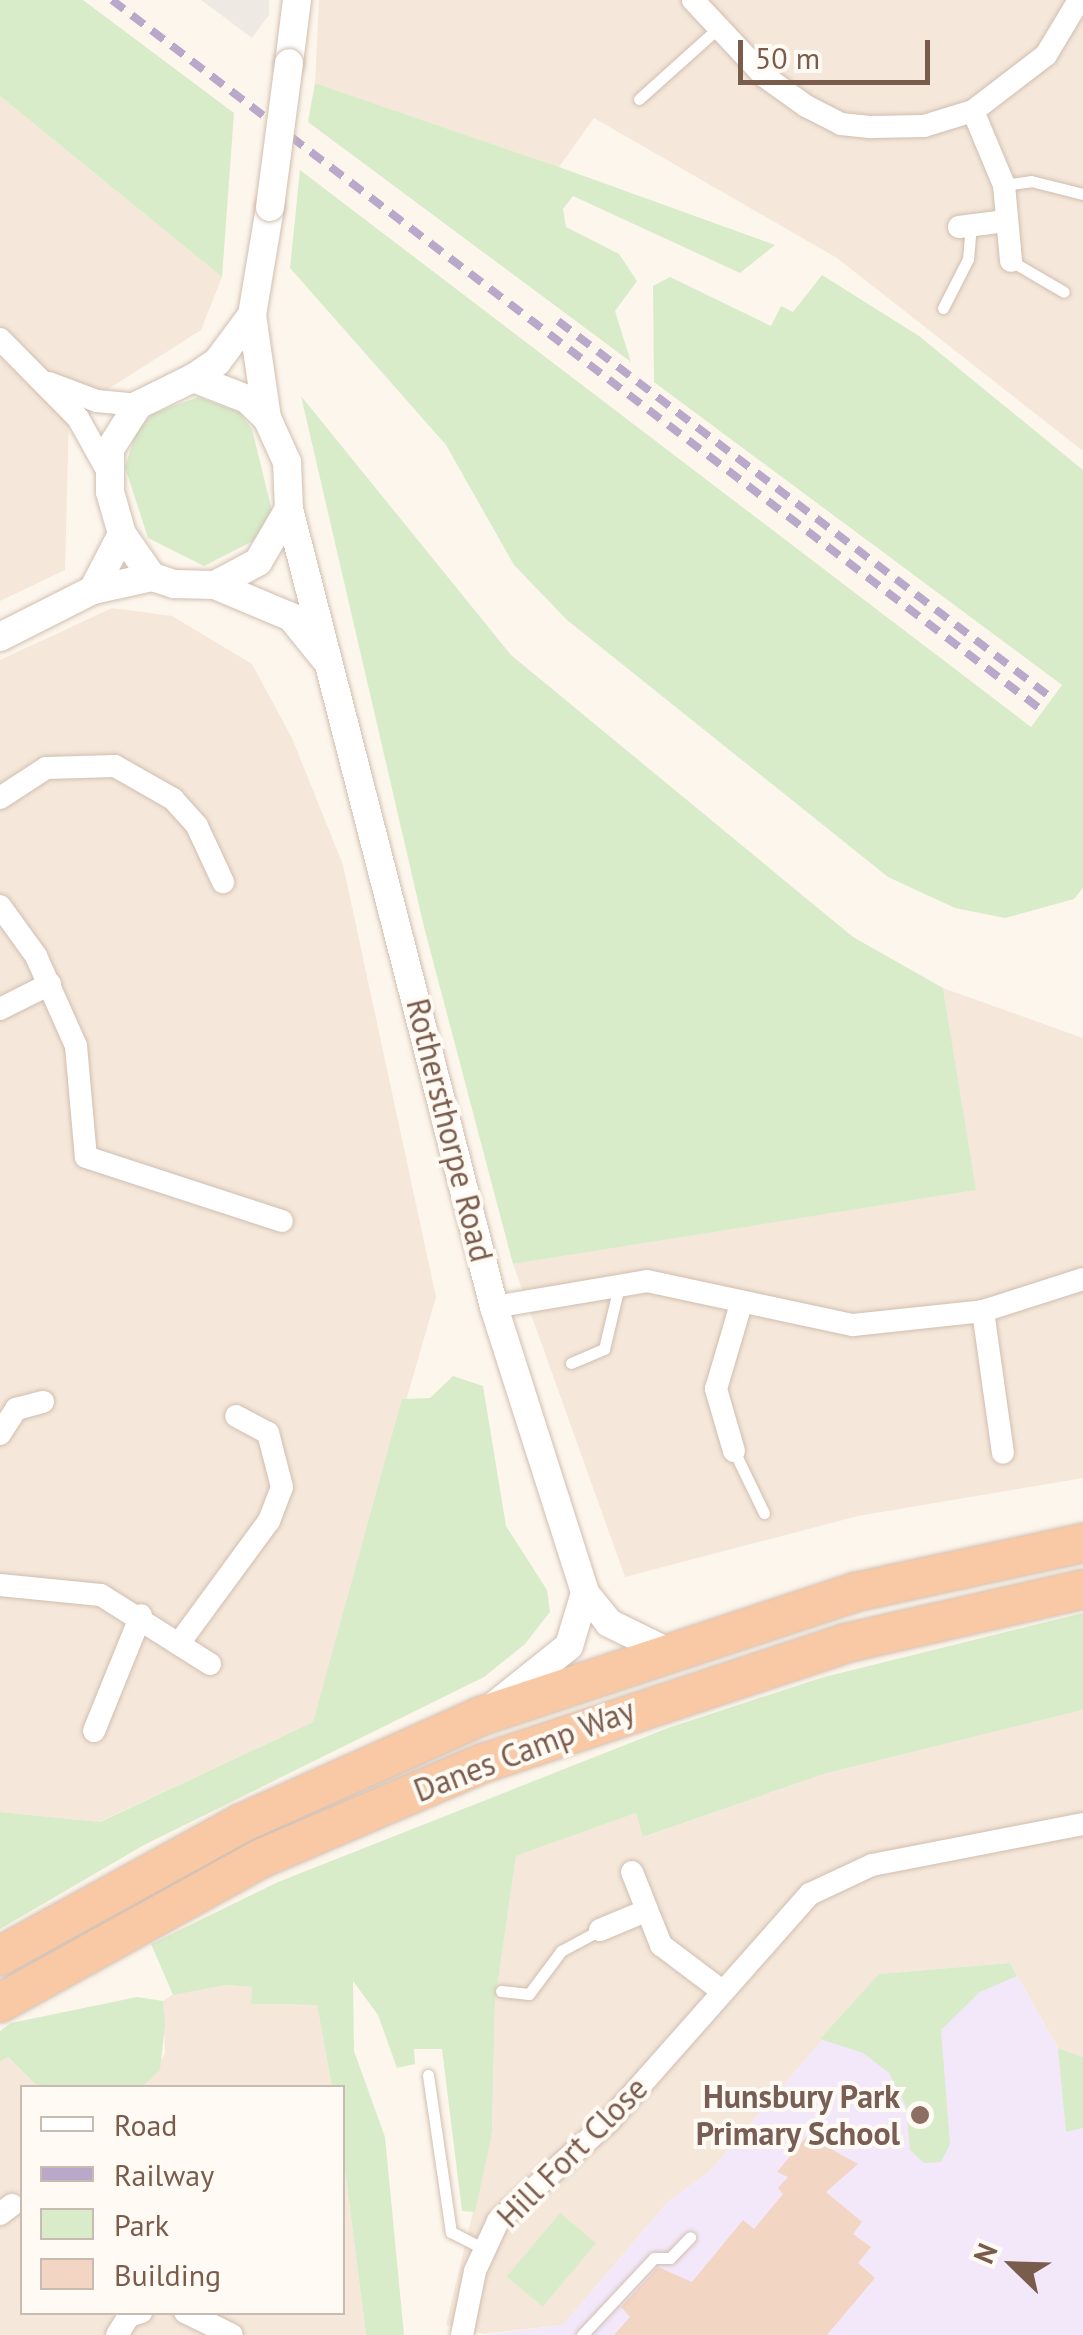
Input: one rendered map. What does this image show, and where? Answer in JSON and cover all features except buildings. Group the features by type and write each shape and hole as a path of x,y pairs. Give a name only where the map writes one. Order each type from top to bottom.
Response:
{"highway":[{"name":"Danes Camp Way","path":"0,1956 242,1824 481,1716 664,1650 856,1592 1083,1543"},
{"name":"Danes Camp Way","path":"0,2002 262,1858 484,1763 811,1653 1083,1588"}],"street":[{"path":"46,382 97,401 138,405 217,362 252,315 297,0"},
{"path":"694,0 716,29 764,76 841,124 924,126 973,112 1046,55 1079,0"},
{"path":"973,112 1004,186 1010,261"},
{"path":"965,227 1006,222"},
{"name":"Rothersthorpe Road","path":"252,315 267,418 287,462 289,509 494,1307 585,1592 609,1623 664,1650"},
{"path":"0,338 46,382 108,472"},
{"path":"193,378 248,400 267,418"},
{"path":"138,405 110,450 108,472 122,534 152,577"},
{"path":"215,585 258,562 289,509"},
{"path":"93,590 122,534"},
{"name":"Rothersthorpe Road","path":"0,637 93,590 152,577 215,585 291,617 329,664"},
{"path":"0,798 46,768 114,766 173,798 197,826 223,882"},
{"path":"0,906 50,984 76,1046 86,1157 282,1221"},
{"path":"0,1008 50,984"},
{"path":"494,1307 620,1280 853,1325 983,1311 1083,1279"},
{"path":"734,1451 716,1390 741,1304"},
{"path":"983,1311 1004,1453"},
{"path":"0,1434 16,1409 43,1402"},
{"path":"180,1642 268,1521 282,1487 268,1433 236,1416"},
{"path":"0,1585 101,1595 141,1616 210,1664"},
{"path":"481,1716 570,1646 585,1592"},
{"path":"94,1732 141,1616"},
{"name":"Hill Fort Close","path":"462,2335 483,2248 498,2220 609,2121 810,1894 844,1875 1083,1824"},
{"path":"632,1872 643,1912 660,1945 722,1991"},
{"path":"600,1930 643,1912"},
{"path":"117,2335 132,2315"},
{"path":"191,2315 232,2335"}],"lane":[{"path":"639,99 716,29"},
{"path":"1004,186 1031,181 1083,194"},
{"path":"944,308 968,259 965,227"},
{"path":"1010,261 1064,292"},
{"path":"571,1363 604,1349 620,1280"},
{"path":"734,1451 764,1513"},
{"path":"501,1991 529,1994 562,1950 600,1930"},
{"path":"428,2075 452,2232 483,2248"},
{"path":"582,2335 654,2258 670,2258 690,2237"}],"shaded area":[{"path":"201,0 269,0 269,15 252,38"},
{"path":"319,0 1083,0 1083,451 837,258 594,118 559,167 315,83"},
{"path":"0,96 222,277 201,330 69,414 65,570 0,601"},
{"path":"112,608 172,616 252,664 292,738 343,865 436,1297 313,1722 99,1822 0,1812 0,660"},
{"path":"943,988 1083,1038 1083,1478 858,1516 625,1577 513,1264 975,1190"},
{"path":"1083,1710 1083,2057 1058,2048 1010,1963 879,1974 709,2172 668,2202 563,2325 484,2334 446,2325 492,2133 495,2002 516,1856 636,1813 644,1837 827,1773"},
{"name":"Hunsbury Park Primary School","path":"1010,1963 1058,2048 1083,2057 1083,2335 484,2335 563,2325 668,2202 709,2172 879,1974"},
{"path":"253,1987 252,2004 317,2005 332,2085 144,2085 165,2054 163,2001 181,1989"},
{"path":"8,2057 36,2085 20,2085 20,2315 345,2315 345,2170 366,2335 0,2335 0,2062"}],"green space":[{"path":"0,0 83,0 234,113 222,277 0,96"},
{"path":"315,83 775,245 740,273 573,196 563,209 566,227 619,254 637,281 615,311 631,362 308,122"},
{"path":"300,170 1031,727 1062,685 654,382 653,286 670,277 771,326 781,306 793,312 822,275 919,336 1083,470 1083,888 1074,899 1005,918 955,908 888,877 567,620 514,565 446,445 290,268"},
{"path":"301,396 511,655 853,937 943,988 976,1190 513,1264 424,927"},
{"path":"198,397 239,412 252,429 272,511 255,540 204,566 148,538 125,467 136,432 152,414"},
{"path":"453,1376 483,1386 506,1526 547,1590 550,1612 525,1644 484,1677 144,1845 0,1929 0,1812 100,1822 313,1722 402,1399 430,1398"},
{"path":"1083,1613 1083,1710 827,1773 643,1837 636,1813 516,1856 495,2002 492,2133 475,2212 462,2211 442,2049 414,2049 415,2064 397,2068 378,2015 353,1981 354,2051 385,2137 404,2335 366,2335 345,2170 345,2085 332,2085 317,2005 251,2004 252,1987 225,1985 173,1995 151,1944 278,1882 668,1728 824,1677"},
{"path":"1010,1963 1017,1976 980,1992 941,2030 950,2144 941,2162 924,2163 910,2150 906,2106 889,2073 863,2053 820,2039 879,1974"},
{"path":"137,1997 163,2001 165,2025 160,2070 144,2085 36,2085 8,2057 0,2062 0,2031 11,2023"},
{"path":"1058,2048 1083,2057 1083,2128 1066,2132"},
{"path":"560,2213 596,2243 543,2307 507,2277"}],"railway":[{"path":"112,0 1043,711"},
{"path":"558,321 1053,699"}],"place":[{"name":"Hunsbury Park Primary School","path":"920,2115"}]}
